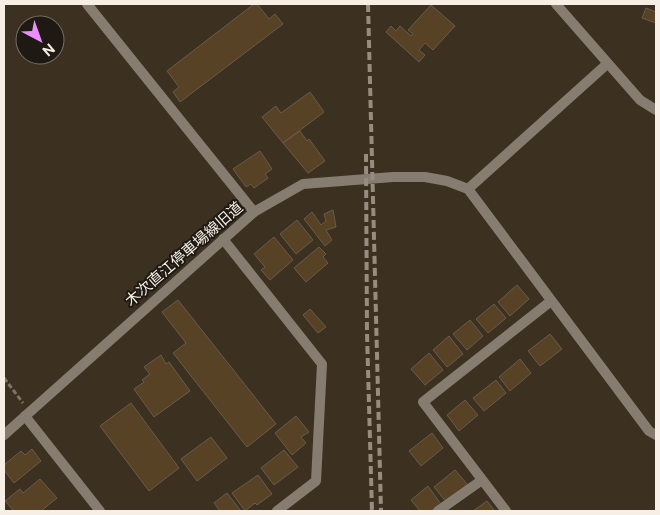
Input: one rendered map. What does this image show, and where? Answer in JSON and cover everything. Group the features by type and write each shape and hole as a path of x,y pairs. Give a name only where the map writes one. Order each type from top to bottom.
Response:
{"street":[{"path":"87,4 254,212"},
{"path":"556,4 640,100 656,110"},
{"path":"607,64 468,188 649,431 656,435"},
{"name":"木次直江停車場線旧道","path":"4,434 254,212 303,184 393,177 424,177 447,181 468,188"},
{"path":"223,239 322,364 316,481 277,511"},
{"path":"506,511 423,402 551,301"},
{"path":"28,414 100,511"},
{"path":"438,511 482,480"}],"path":[{"path":"4,378 28,414"}],"building":[{"path":"254,4 257,4 269,19 275,14 283,24 180,102 173,92 179,87 167,71"},
{"path":"431,5 455,26 433,50 425,43 419,50 425,55 419,62 386,32 391,26 396,31 400,26 411,36 413,34 408,30"},
{"path":"646,8 656,12 656,23 642,18"},
{"path":"310,92 324,112 283,143 262,117 276,106 281,113"},
{"path":"300,131 307,141 309,139 325,161 308,173 283,143"},
{"path":"260,151 272,169 265,174 268,178 254,188 251,184 246,187 233,169"},
{"path":"333,210 336,227 326,230 332,240 325,246 304,219 312,212 321,225 326,221 324,214"},
{"path":"297,220 313,240 296,254 280,234"},
{"path":"274,237 293,260 270,280 261,270 265,267 254,254"},
{"path":"319,247 326,254 323,257 328,263 306,282 294,268"},
{"path":"517,285 529,299 510,316 498,302"},
{"path":"178,300 276,424 247,447 173,353 186,343 162,312"},
{"path":"494,304 506,318 488,333 476,319"},
{"path":"310,309 326,327 318,333 303,315"},
{"path":"470,320 483,336 467,350 453,334"},
{"path":"550,334 562,349 540,366 528,351"},
{"path":"449,336 463,354 447,367 433,350"},
{"path":"429,353 443,370 425,385 411,369"},
{"path":"161,355 166,364 169,362 190,391 154,417 134,389 144,382 142,380 150,374 144,367"},
{"path":"520,359 531,373 510,391 499,377"},
{"path":"496,380 506,393 484,411 473,398"},
{"path":"465,400 478,415 459,431 447,415"},
{"path":"131,403 179,468 149,491 100,426"},
{"path":"296,416 309,432 301,437 306,443 292,455 275,433"},
{"path":"432,433 443,448 421,466 409,451"},
{"path":"211,437 227,458 197,481 181,459"},
{"path":"32,449 41,461 14,483 4,470 4,465 21,451 25,455"},
{"path":"284,450 298,467 274,485 261,468"},
{"path":"455,470 468,485 447,503 434,487"},
{"path":"258,475 272,494 245,511 232,493"},
{"path":"40,479 57,498 41,511 14,511 5,501 20,489 23,493"},
{"path":"428,486 441,504 431,511 420,511 411,500"},
{"path":"227,493 241,511 220,511 214,503"},
{"path":"487,501 495,511 473,511"}],"railway":[{"path":"368,4 381,511"},
{"path":"366,154 367,333 372,511"}]}
